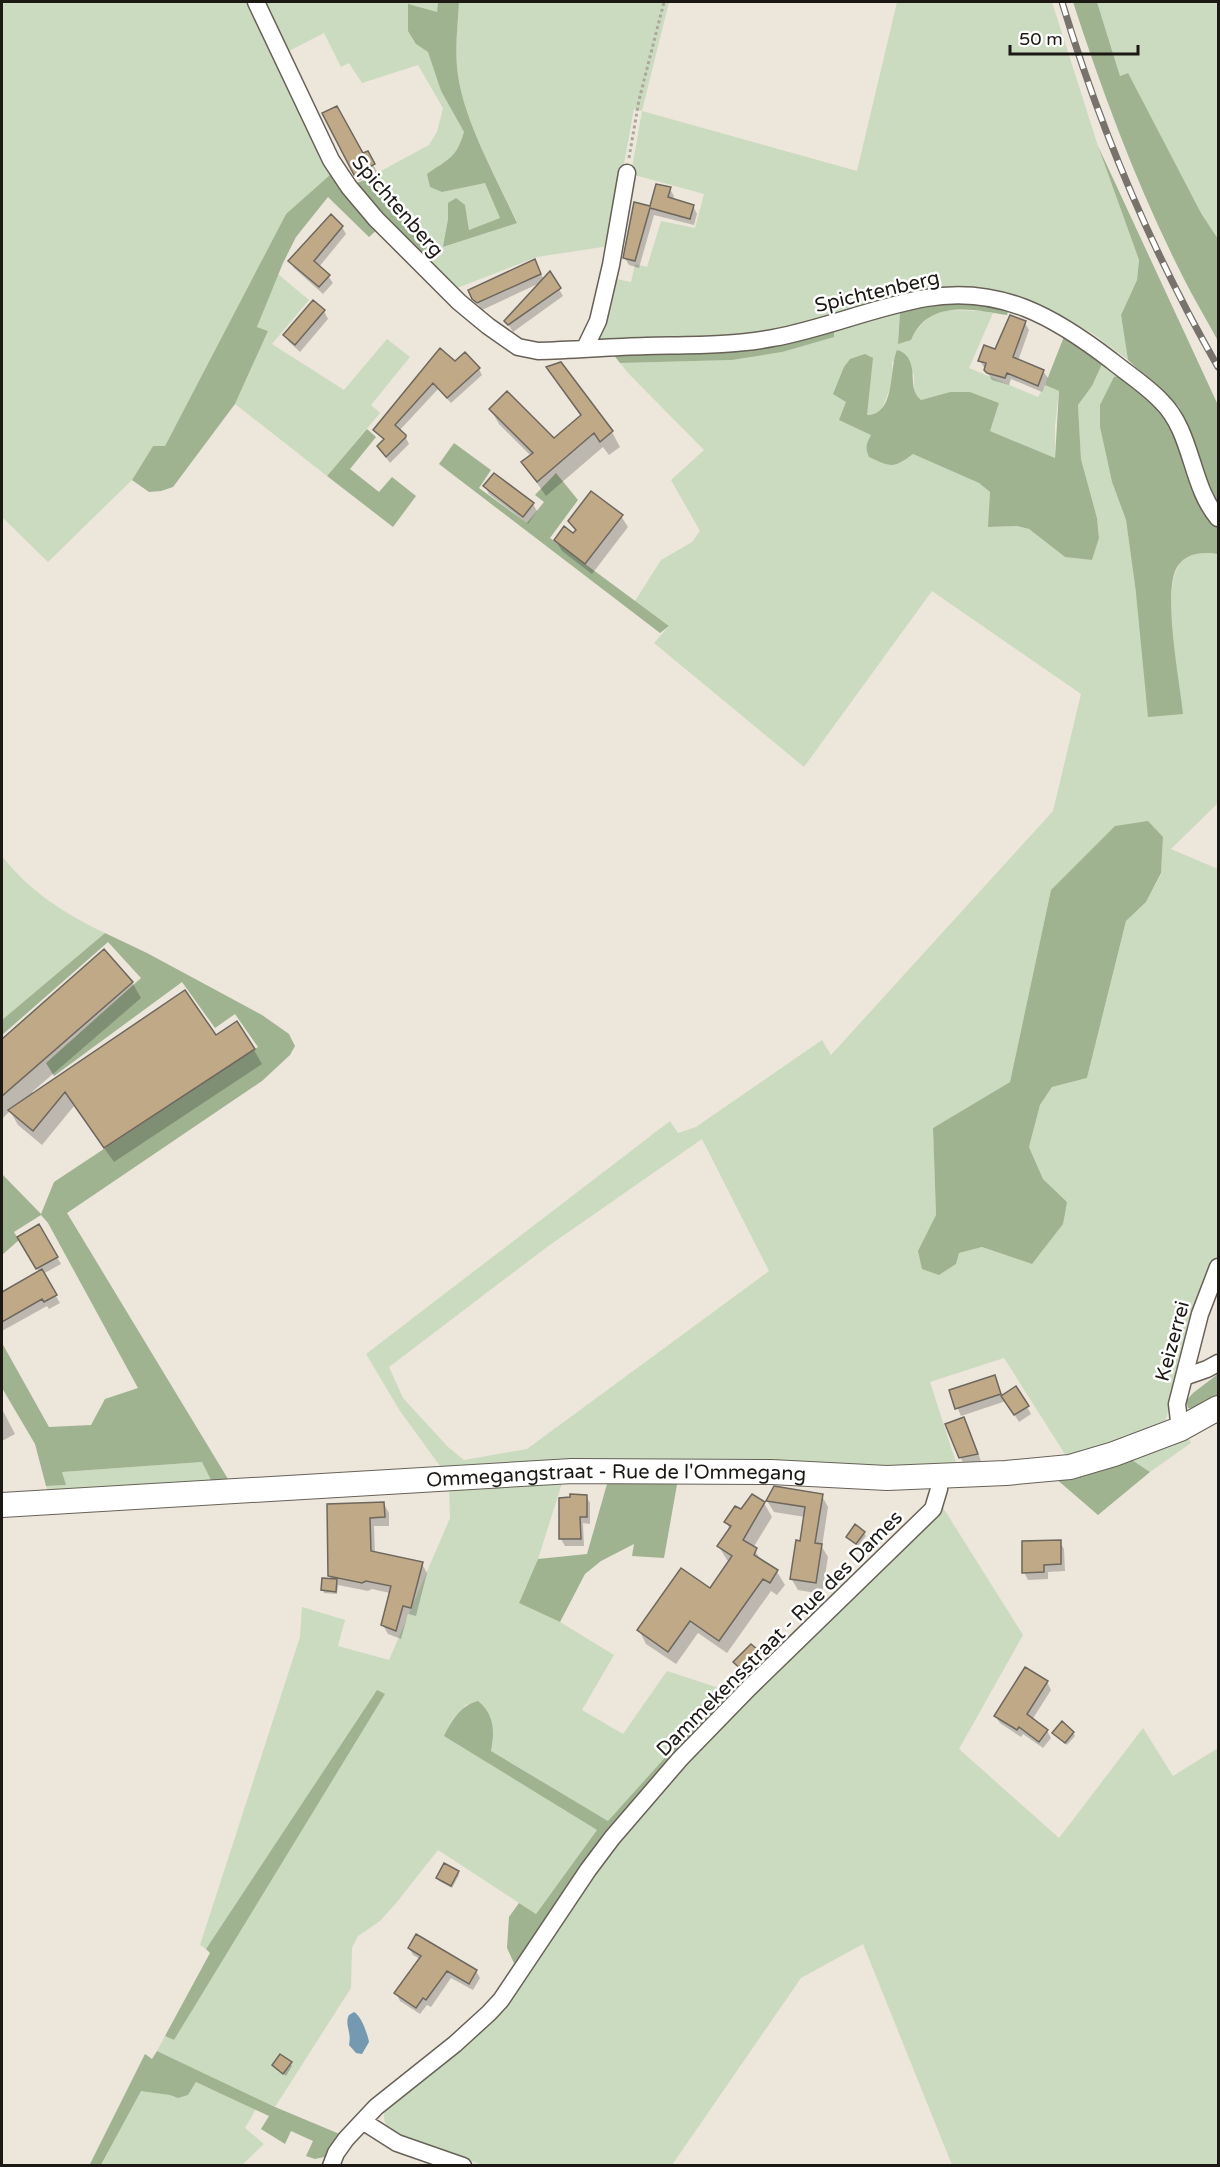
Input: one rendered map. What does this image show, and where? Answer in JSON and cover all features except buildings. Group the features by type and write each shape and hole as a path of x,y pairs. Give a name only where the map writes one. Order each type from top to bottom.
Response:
{"main road":[{"name":"Ommegangstraat - Rue de l'Ommegang","path":"2,1505 572,1471 771,1472 863,1478 1006,1473 1070,1467 1114,1454 1180,1429 1218,1408"}],"street":[{"name":"Spichtenberg","path":"256,2 332,160 349,187 376,219 459,302 518,347 538,351 745,342 774,338 923,298 963,294 998,299 1047,318 1072,332 1162,402 1174,417 1201,486 1218,518"},
{"path":"585,348 598,321 611,266 627,173"},
{"name":"Keizerrei","path":"1180,1429 1177,1404 1200,1314 1218,1267"},
{"path":"1184,1377 1207,1370 1218,1363"},
{"name":"Dammekensstraat - Rue des Dames","path":"331,2166 336,2152 376,2107 489,2013 512,1984 588,1870 618,1831 703,1734 933,1509 939,1489 939,1476"},
{"path":"364,2122 397,2143 463,2166"}],"path":[{"path":"627,173 639,100 664,2"}],"green space":[{"path":"2,2 247,2 331,174 286,214 165,446 153,446 132,480 48,562 2,517"},
{"path":"265,2 438,2 437,12 416,44 428,51 441,91 464,132 452,156 439,165 442,192 485,182 501,218 469,230 465,205 448,203 444,247 517,222 465,106 456,51 459,2 669,2 642,111 634,109 609,246 537,257 457,288 422,254 432,251 366,179 429,145 437,132 443,108 418,65 362,83 349,63 341,67 324,33 289,51"},
{"path":"438,2 459,2 456,51 465,106 517,223 443,247 448,219 448,203 456,198 465,205 469,230 500,218 485,183 442,192 430,187 427,174 454,153 464,132 441,91 428,52 416,44 408,31 408,4 437,12"},
{"path":"897,2 1052,2 1098,146 1139,260 1137,280 1121,315 1128,360 1092,333 1055,313 1014,297 817,319 731,336 598,341 612,278 631,282 635,264 647,267 661,221 695,228 704,194 631,174 642,111 857,171"},
{"path":"1073,2 1097,2 1120,76 1128,73 1201,213 1218,239 1218,341 1181,273 1135,173 1096,71"},
{"path":"1097,2 1218,2 1218,239 1201,213 1127,73 1120,76"},
{"path":"1098,146 1218,405 1218,506 1179,407 1128,360 1121,315 1137,280 1139,260"},
{"path":"331,174 379,228 369,237 328,197 296,237 283,263 257,327 268,331 235,404 173,487 149,492 132,480 153,446 165,446 286,214"},
{"path":"366,179 432,251 422,254 355,184"},
{"path":"278,274 309,300 272,344 344,390 387,339 410,357 371,405 380,413 327,476 235,404 268,331 257,327"},
{"path":"962,301 1009,308 1007,315 966,309 940,312 928,318 911,340 898,344 900,312 936,302"},
{"path":"946,310 993,313 969,368 1038,397 1045,385 1059,391 1055,426 1055,458 990,431 999,403 970,392 950,392 921,400 914,392 914,374 892,361 893,380 882,409 867,415 846,402 872,435 908,458 913,454 979,483 990,492 989,527 1017,526 1029,529 1065,557 1092,560 1099,537 1097,518 1081,459 1078,405 1092,386 1102,364 1122,375 1100,427 1112,482 1126,520 1136,593 1171,609 1173,585 1178,566 1192,555 1218,554 1218,803 1171,849 1218,869 1218,1257 1192,1319 1166,1419 1161,1428 1068,1459 1004,1358 930,1382 958,1469 443,1470 400,1411 366,1354 670,1121 678,1133 696,1127 822,1040 831,1055 1053,811 1081,694 932,591 804,767 654,643 669,626 635,601 661,560 692,542 700,531 671,480 704,450 620,363 732,360 782,352 834,328 900,312 898,343 915,331 931,315","holes":["1163,837 1161,874 1146,902 1126,921 1087,1078 1052,1087 1040,1105 1029,1147 1043,1179 1067,1202 1032,1264 982,1247 958,1253 930,1230 936,1215 933,1128 1010,1082 1051,890","702,1139 769,1271 527,1449 464,1460 448,1447 403,1398 389,1367 547,1247"]},
{"path":"834,328 834,337 782,352 732,360 620,363 613,354"},
{"path":"1065,334 1102,364 1092,386 1078,405 1081,459 1097,518 1099,538 1092,560 1065,557 1029,529 1017,526 988,527 990,492 979,483 913,454 892,465 869,457 867,444 871,435 839,420 846,402 833,394 844,367 850,359 865,354 873,358 867,415 876,413 887,399 897,350 904,353 911,363 914,387 921,400 950,392 970,392 999,403 990,431 1055,458 1059,391 1045,385"},
{"path":"1122,375 1129,378 1168,419 1209,516 1218,528 1218,554 1201,553 1186,558 1177,567 1173,579 1172,616 1183,714 1148,717 1136,593 1126,520 1112,482 1100,427 1100,405 1114,377"},
{"path":"367,429 376,437 350,469 379,492 392,477 416,496 393,527 327,476"},
{"path":"454,443 491,470 479,488 527,523 544,502 535,495 556,473 578,500 550,538 669,626 660,633 439,464"},
{"path":"1148,821 1163,837 1161,873 1146,902 1126,921 1087,1078 1052,1087 1040,1105 1029,1147 1043,1179 1067,1202 1063,1224 1032,1264 982,1247 959,1253 956,1264 939,1275 922,1269 918,1251 936,1215 933,1128 1010,1082 1051,890 1115,826"},
{"path":"2,856 36,891 76,918 105,933 2,1020"},
{"path":"105,933 262,1015 289,1034 295,1046 290,1055 262,1081 67,1213 231,1484 213,1484 202,1462 62,1472 66,1485 46,1486 35,1444 2,1388 2,1343 49,1427 91,1425 105,1399 138,1388 48,1223 41,1215 14,1232 19,1240 2,1255 2,1174 41,1214 54,1182 258,1047 235,1014 215,1028 182,982 54,1076 46,1063 141,978 108,942 2,1035 2,1020"},
{"path":"1218,1374 1218,1397 1196,1410 1188,1408 1186,1401 1193,1393"},
{"path":"1218,1416 1218,1422 1189,1439 1191,1443 1150,1472 1129,1458"},
{"path":"1129,1458 1150,1472 1098,1515 1055,1478"},
{"path":"203,1462 213,1484 49,1495 46,1486 65,1485 62,1472"},
{"path":"564,1477 538,1559 519,1603 560,1622 614,1655 582,1710 623,1734 667,1671 722,1689 712,1692 688,1719 687,1733 608,1821 491,1751 493,1740 467,1704 452,1720 445,1736 597,1830 536,1914 438,1850 380,1921 358,1936 352,1948 351,1988 275,2107 157,2051 165,2036 174,2040 377,1690 206,1949 200,1945 300,1637 302,1607 345,1620 338,1646 389,1660 450,1518 449,1485"},
{"path":"609,1477 678,1479 664,1558 632,1556 634,1544 601,1561 585,1574 560,1622 519,1603 538,1559 587,1554"},
{"path":"942,1506 1023,1635 959,1749 1059,1838 1143,1728 1173,1776 1218,1748 1218,2165 952,2165 863,1944 801,1978 672,2165 482,2165 394,2134 385,2123 385,2110 499,2015 528,1976 583,1886 662,1789 753,1694"},
{"path":"722,1689 738,1695 520,1963 514,1963 507,1948 509,1917 519,1903 536,1914 597,1830 444,1736 454,1719 466,1706 478,1701 487,1711 492,1723 491,1751 608,1821 687,1733 688,1719 712,1692"},
{"path":"377,1690 385,1694 174,2040 165,2036 210,1953 206,1949"},
{"path":"157,2051 275,2107 342,2135 329,2156 315,2159 306,2156 313,2141 291,2131 285,2144 261,2129 269,2116 196,2082 188,2095 178,2098 141,2091 101,2165 89,2166 145,2054 152,2059"},
{"path":"196,2082 256,2109 245,2128 264,2144 242,2165 101,2166 141,2090 188,2095"}],"water":[{"path":"354,2012 362,2021 369,2042 362,2054 356,2053 349,2045 348,2019 349,2015"}],"railway":[{"path":"1062,2 1093,96 1130,189 1171,279 1218,367"}]}
